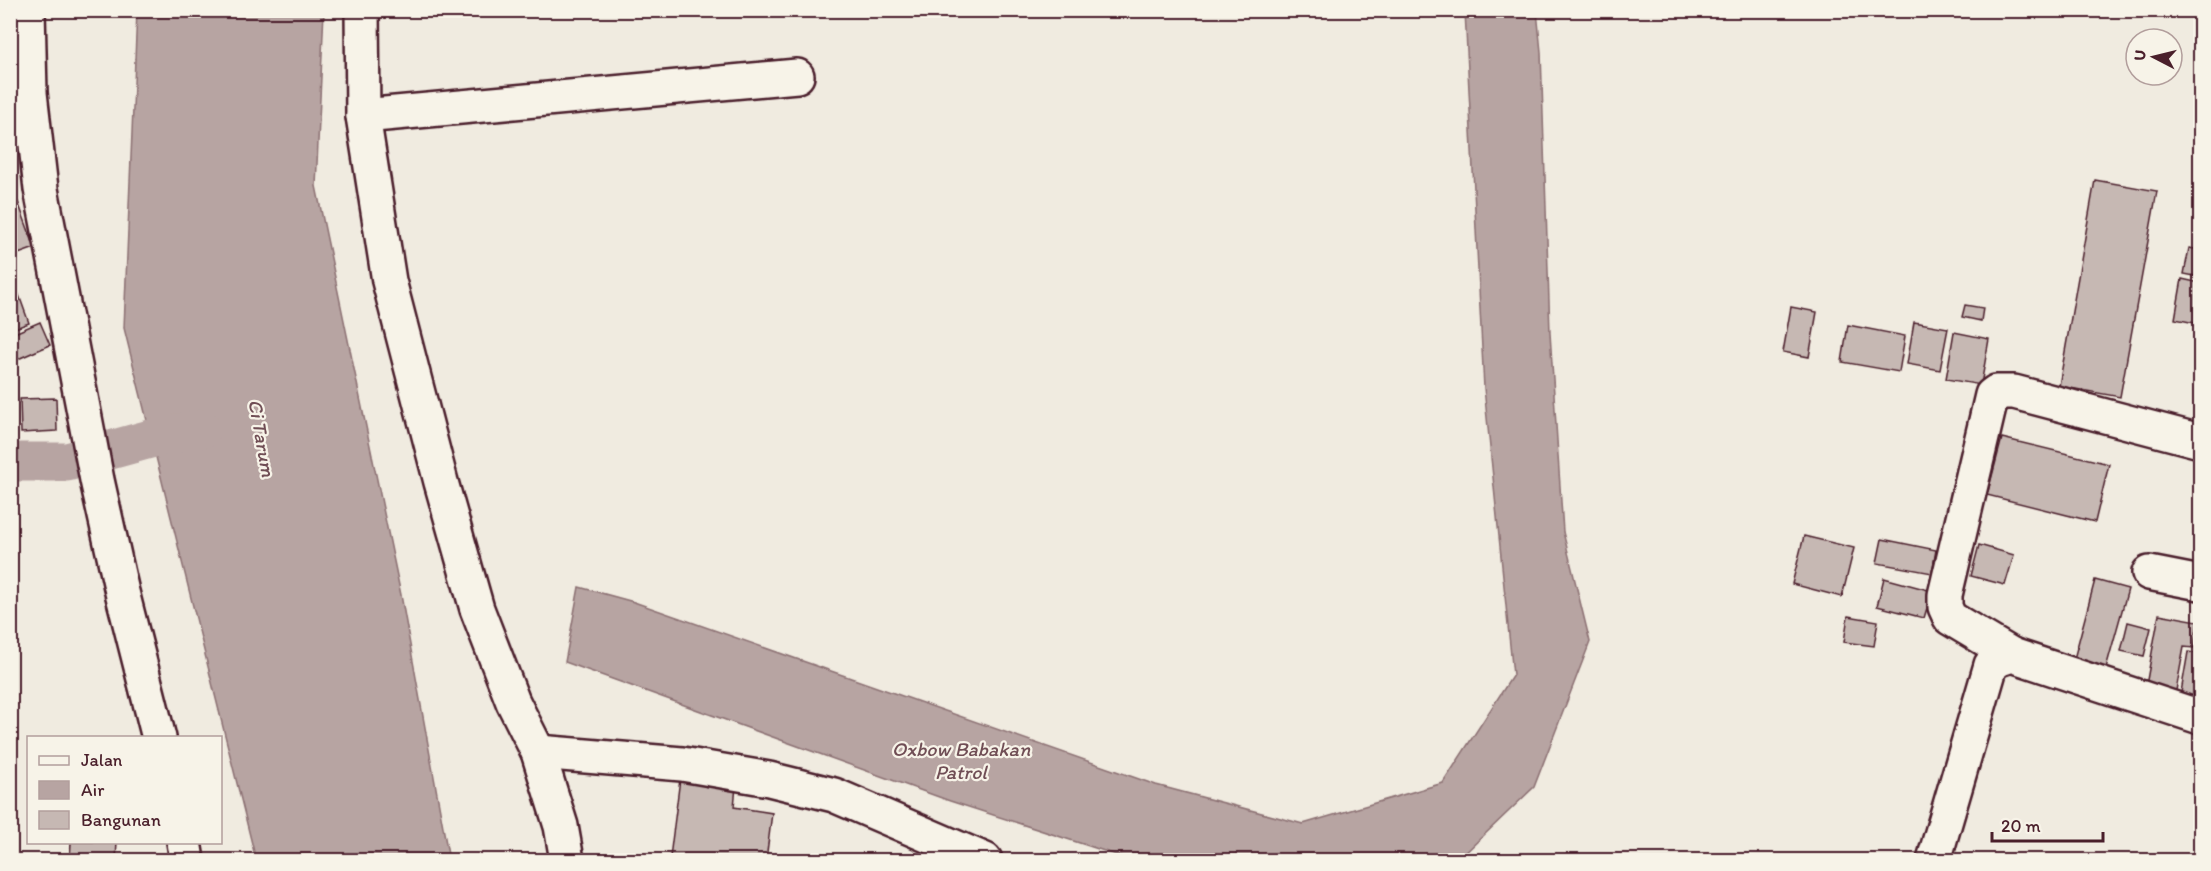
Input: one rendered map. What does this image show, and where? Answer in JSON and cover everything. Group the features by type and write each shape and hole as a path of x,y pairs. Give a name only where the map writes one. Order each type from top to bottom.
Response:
{"street":[{"path":"28,10 30,93 41,189 97,480 122,592 158,736"},
{"path":"362,10 363,116 389,281 441,482 477,609 513,702 538,752 561,826 567,861"},
{"path":"363,116 797,76"},
{"path":"2200,441 2014,392 1996,392 1992,395 1945,595 1945,607 1950,618 2012,655 2200,717"},
{"path":"2149,573 2200,583"},
{"path":"1935,861 1991,665 2012,655"},
{"path":"538,752 682,764 769,779 834,795 985,861"},
{"path":"184,844 187,861"}],"water":[{"name":"Ci Tarum","path":"137,11 324,11 316,186 401,595 449,860 256,860 124,328"},
{"name":"Oxbow Babakan Patrol","path":"1465,11 1537,11 1541,52 1550,333 1563,532 1590,642 1534,787 1458,860 1132,860 950,801 565,662 579,587 634,602 1156,785 1303,824 1443,783 1513,675 1484,388"}],"building":[{"path":"2095,180 2157,191 2120,397 2059,386"},
{"path":"18,202 35,248 10,257 10,205"},
{"path":"2189,248 2200,250 2200,277 2184,274"},
{"path":"10,273 29,323 10,330"},
{"path":"2182,279 2200,283 2200,324 2175,319"},
{"path":"1965,305 1983,308 1981,321 1962,317"},
{"path":"1791,307 1817,312 1809,357 1783,352"},
{"path":"40,322 50,345 11,362 10,335"},
{"path":"1914,322 1948,328 1940,370 1907,364"},
{"path":"1848,325 1905,336 1899,372 1842,362"},
{"path":"1954,332 1989,339 1981,385 1946,379"},
{"path":"56,398 57,431 21,433 20,399"},
{"path":"2002,438 2109,464 2095,522 1987,495"},
{"path":"1804,536 1854,548 1842,597 1792,584"},
{"path":"1882,539 1936,550 1932,573 1877,563"},
{"path":"2200,541 2200,566 2196,565"},
{"path":"1979,545 2014,555 2005,585 1971,576"},
{"path":"1884,578 1932,591 1924,618 1877,606"},
{"path":"2095,580 2128,589 2106,668 2074,659"},
{"path":"2159,614 2198,621 2194,648 2184,647 2175,696 2145,691"},
{"path":"1848,616 1878,621 1874,646 1844,642"},
{"path":"2128,622 2151,628 2144,656 2121,651"},
{"path":"2188,652 2200,654 2200,701 2180,698"},
{"path":"680,779 736,786 734,807 772,813 766,860 693,860 670,857"},
{"path":"71,844 117,844 116,860 70,860"}],"waterway":[{"path":"10,462 67,462 161,436 202,429"}]}
